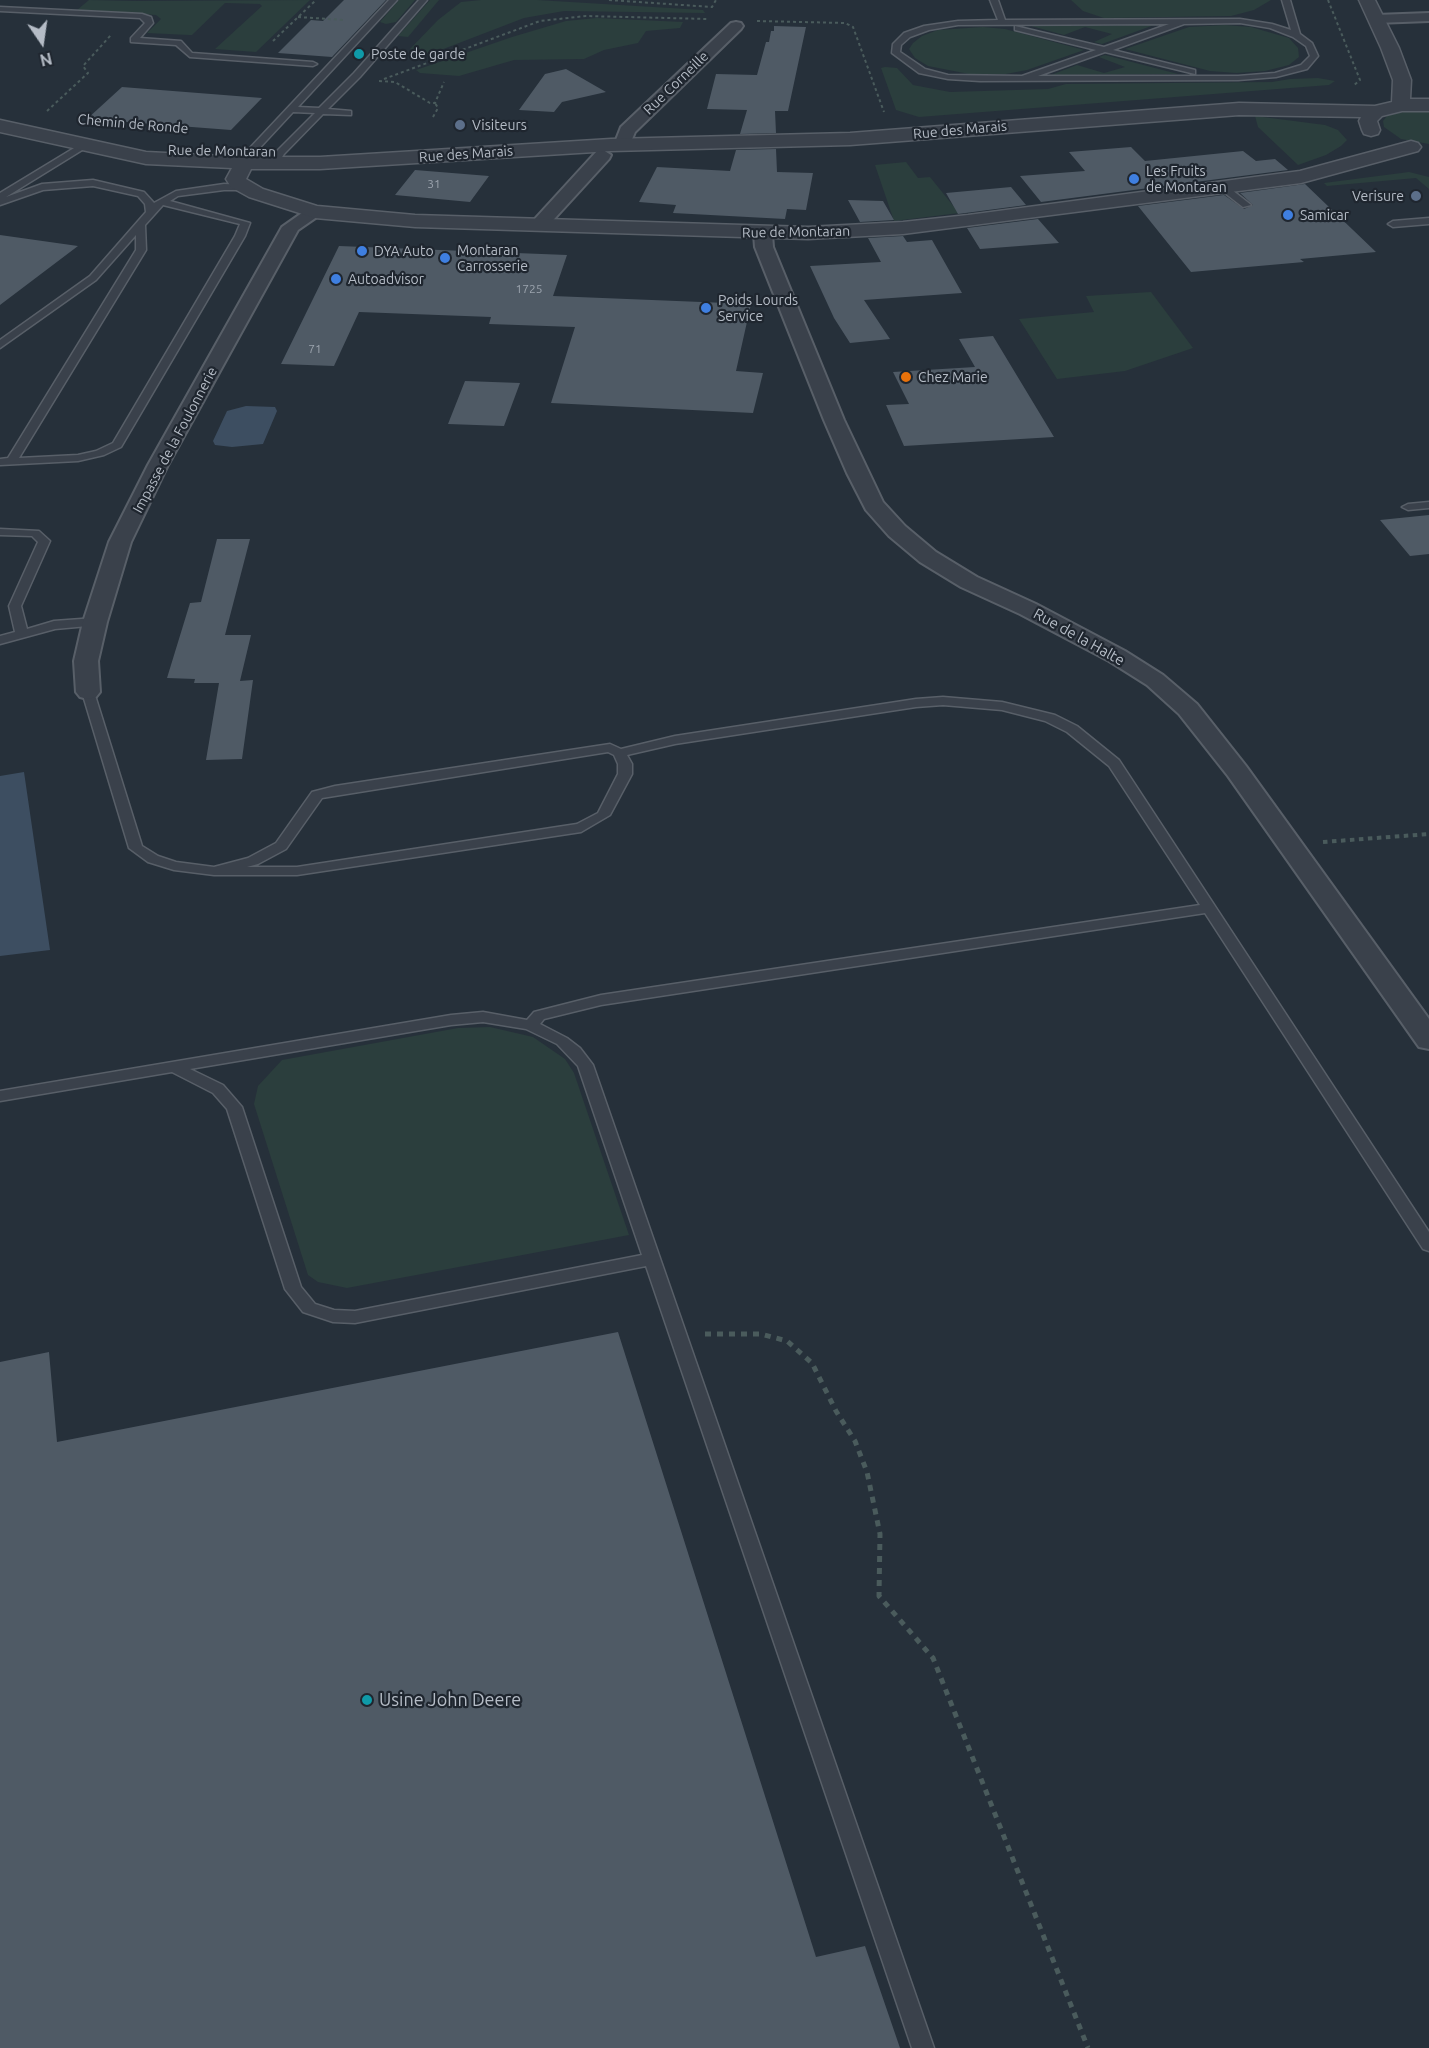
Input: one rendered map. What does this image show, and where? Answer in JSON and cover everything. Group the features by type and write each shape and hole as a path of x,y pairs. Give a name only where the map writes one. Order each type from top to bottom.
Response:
{"street":[{"path":"1367,0 1402,80 1401,105"},
{"path":"1376,19 1429,17"},
{"name":"Rue Corneille","path":"539,225 627,130 736,26"},
{"path":"1402,80 1429,98"},
{"name":"Rue de Montaran","path":"1345,165 1370,146 1374,124 1401,105 1429,105"},
{"name":"Rue des Marais","path":"323,157 850,140 1272,108 1310,110 1374,124"},
{"name":"Rue de Montaran","path":"1374,124 1420,148"},
{"name":"Rue de Montaran","path":"1,127 146,158 323,157"},
{"name":"Rue de Montaran","path":"247,158 236,179 247,188 315,212 415,221 763,234 903,228 1224,188 1301,177 1420,148"},
{"name":"Rue de Montaran","path":"247,188 262,180 277,158"},
{"name":"Impasse de la Foulonnerie","path":"88,692 86,661 95,622 120,542 158,465 291,227 315,212"},
{"name":"Rue de la Halte","path":"763,234 765,247 834,420 857,473 874,504 897,531 928,557 969,582 1028,609 1117,656 1155,680 1188,709 1237,771 1429,1040"}],"lane":[{"path":"247,158 393,0"},
{"path":"277,158 316,114 357,75 423,0"},
{"path":"994,0 998,22"},
{"path":"1286,0 1296,35"},
{"path":"0,9 142,16 148,19 149,23 134,40 178,43 190,55 313,63"},
{"path":"1240,21 1272,26 1296,35 1309,45 1314,56 1304,67 1276,75 1216,78 1024,78 948,76 922,71 896,52 897,44 907,34 927,28 958,23 998,22 1240,21"},
{"path":"998,22 1216,78"},
{"path":"1024,78 1183,22"},
{"path":"291,109 345,116"},
{"path":"0,197 84,145"},
{"path":"0,202 42,187 93,183 141,194 149,203 151,212"},
{"path":"0,345 93,278 162,202 176,194 224,188 247,188"},
{"path":"1224,188 1246,205"},
{"path":"6,462 78,458 100,453 117,445 240,236 245,223 162,202"},
{"path":"1393,224 1429,221"},
{"path":"6,462 141,250 140,224"},
{"path":"1408,507 1429,505"},
{"path":"0,532 35,533 44,541 15,606 22,634"},
{"path":"0,640 54,625 95,622"},
{"path":"88,692 136,848 153,859 174,866 214,871 297,871 581,828 603,815 625,774 624,764 619,753 610,748 335,790 318,795 281,846 253,861 214,871"},
{"path":"619,753 675,740 916,703 943,701 1026,711 1050,718 1072,729 1114,762 1429,1245"},
{"path":"530,1025 539,1015 601,1000 1209,908"},
{"path":"0,1096 451,1020 483,1017 530,1025 562,1041 585,1065 923,2048"},
{"path":"174,1067 218,1089 234,1107 293,1289 309,1308 333,1316 355,1317 652,1259"}],"path":[{"path":"254,59 316,0"},
{"path":"609,0 712,7 716,0"},
{"path":"298,17 372,22"},
{"name":"Chemin de Ronde","path":"40,117 88,74 83,66 114,32"},
{"path":"373,81 395,82 430,103 435,103"},
{"path":"435,103 444,82"},
{"path":"432,117 438,108 435,103"},
{"path":"1289,843 1350,841 1429,834"},
{"path":"677,1334 761,1334 788,1341 813,1362 836,1411 855,1441 867,1472 880,1533 879,1596 933,1658 1088,2048"}],"green space":[{"path":"89,0 310,0 256,52 215,49 262,6 260,4 225,3 192,35 189,35 147,33 161,19 156,15 77,10"},
{"path":"399,0 415,0 396,22 386,24 380,22"},
{"path":"430,0 439,0 408,37 398,36"},
{"path":"537,0 703,10 705,13 564,11 524,18 433,53 419,54 410,49 438,20 461,2"},
{"path":"1071,0 1271,0 1254,10 1231,16 1104,18 1083,11"},
{"path":"597,18 683,22 680,28 646,31 638,43 604,50 584,59 514,60 459,76 420,73 416,70 566,21"},
{"path":"1154,25 1102,44 1094,42 1112,34 1085,27 1064,35 1031,26"},
{"path":"1225,25 1251,27 1289,38 1298,48 1299,57 1289,65 1265,71 1236,73 1210,71 1125,49 1189,27"},
{"path":"983,27 1005,29 1084,50 1027,70 1006,74 969,74 928,66 915,58 909,49 922,36 938,30"},
{"path":"1105,55 1178,74 1051,75 1077,65 1104,73 1125,67 1099,57"},
{"path":"881,68 897,68 913,85 950,92 1048,89 1066,84 1272,82 1318,78 1335,81 1329,85 919,117 896,110"},
{"path":"1411,110 1429,110 1429,144 1401,139 1384,127 1383,121 1387,116"},
{"path":"1255,116 1325,125 1338,130 1347,140 1326,155 1298,165 1258,127"},
{"path":"906,162 918,178 930,177 959,213 894,221 875,165"},
{"path":"1409,172 1429,177 1429,189 1416,178 1327,186 1324,183"},
{"path":"1151,292 1193,348 1125,371 1057,379 1019,319 1094,312 1086,296"},
{"path":"490,1027 533,1037 565,1059 574,1073 629,1235 347,1288 318,1282 308,1275 254,1104 258,1086 282,1060 458,1028"}],"water":[{"path":"246,406 275,407 277,411 263,444 232,447 215,445 213,441 227,411"},
{"path":"24,772 50,950 0,956 0,776"}],"building":[{"path":"344,0 386,0 332,57 278,53 311,20 323,21"},
{"path":"774,26 806,27 788,111 775,111 776,133 740,134 747,110 707,109 716,74 757,75 766,42 769,42"},
{"path":"566,69 606,92 562,102 554,112 519,110 545,74"},
{"path":"122,87 262,98 231,130 87,119"},
{"path":"1131,147 1145,161 1243,151 1256,161 1275,159 1288,170 1041,202 1020,176 1085,171 1069,152"},
{"path":"776,149 777,172 813,173 806,210 787,209 785,219 673,213 676,205 639,202 657,167 730,171 736,150"},
{"path":"415,170 489,176 470,202 395,195"},
{"path":"1305,184 1376,252 1300,259 1304,262 1191,272 1138,206 1224,195 1244,209 1253,205 1240,193"},
{"path":"1011,187 1026,205 958,214 946,193"},
{"path":"848,200 883,201 894,220 860,222"},
{"path":"1038,219 1059,243 980,249 967,228"},
{"path":"0,235 78,246 0,305"},
{"path":"903,236 907,242 932,240 962,293 864,300 890,339 850,343 834,318 810,266 881,262 868,238"},
{"path":"339,246 567,255 553,296 751,304 736,371 763,373 753,413 551,403 575,327 489,324 491,317 359,312 334,366 281,364"},
{"path":"993,336 1054,437 904,446 886,405 909,404 893,372 975,367 959,339"},
{"path":"465,381 520,383 504,426 448,424"},
{"path":"1429,515 1429,554 1410,556 1380,520"},
{"path":"217,539 250,539 225,635 251,635 240,681 253,680 242,759 206,760 219,683 194,683 195,679 167,678 190,603 201,602"},
{"name":"Usine John Deere","path":"618,1332 816,1957 865,1946 900,2048 0,2048 0,1362 49,1352 57,1442"}],"place":[{"name":"Poste de garde","path":"359,54"},
{"name":"Visiteurs","path":"460,125"},
{"name":"Les Fruits de Montaran","path":"1134,179"},
{"name":"Verisure","path":"1416,196"},
{"name":"Samicar","path":"1288,215"},
{"name":"DYA Auto","path":"362,251"},
{"name":"Montaran Carrosserie","path":"445,258"},
{"name":"Autoadvisor","path":"336,279"},
{"name":"Poids Lourds Service","path":"706,308"},
{"name":"Chez Marie","path":"906,377"},
{"name":"Usine John Deere","path":"367,1700"}]}
